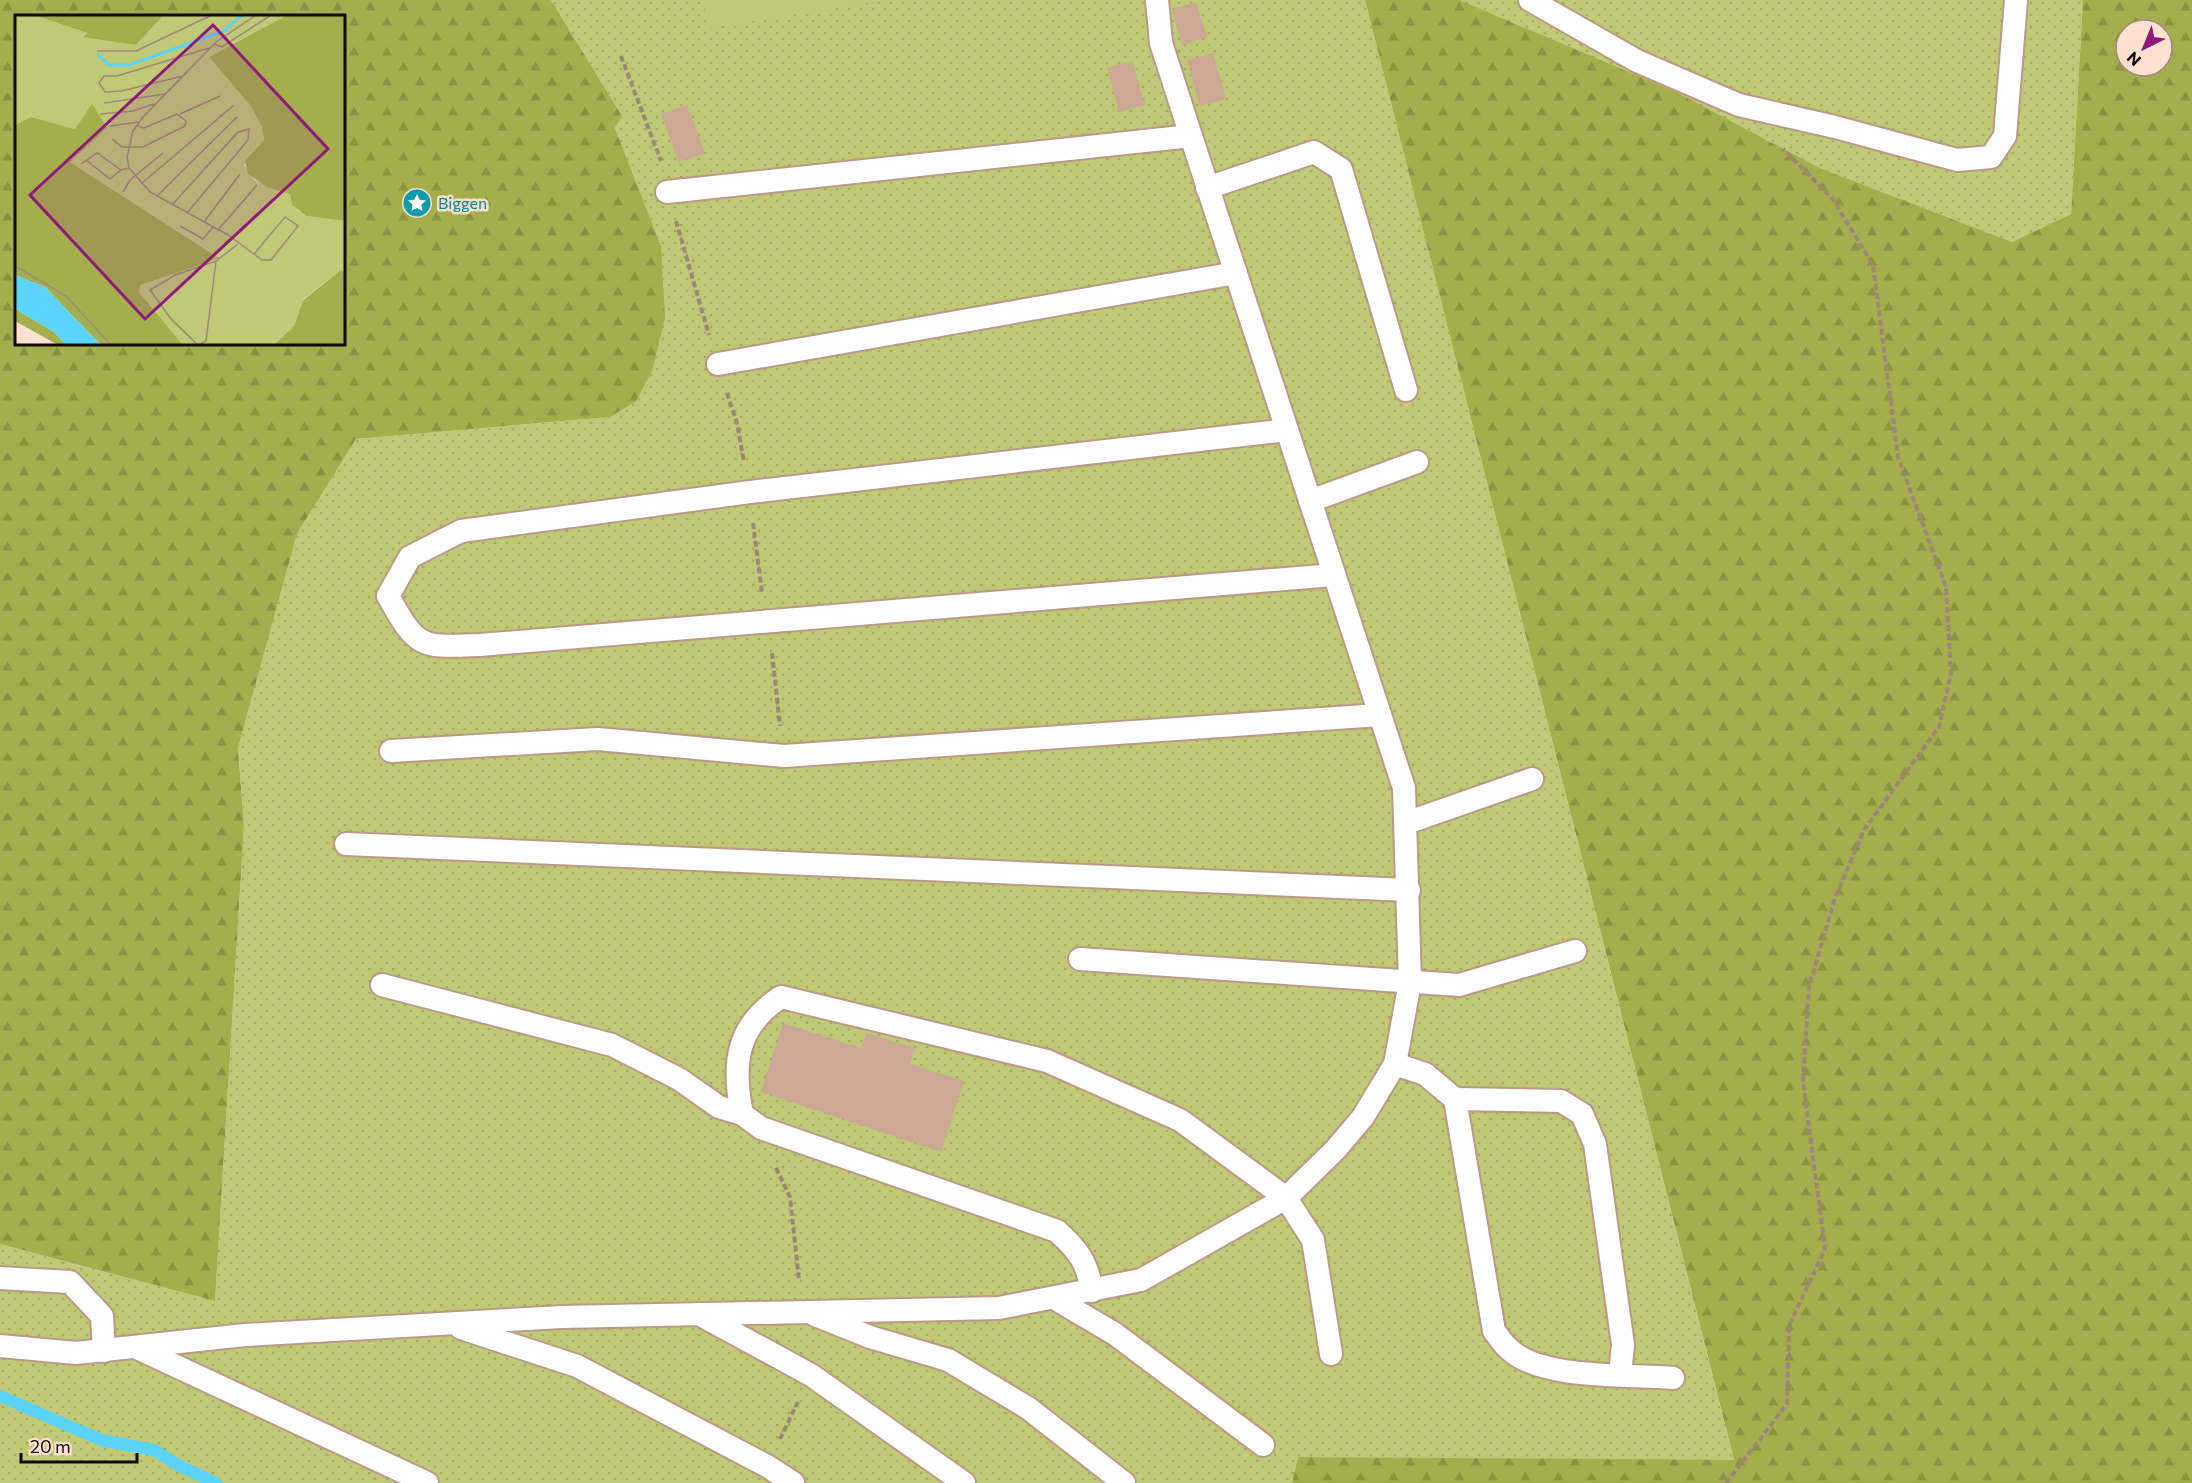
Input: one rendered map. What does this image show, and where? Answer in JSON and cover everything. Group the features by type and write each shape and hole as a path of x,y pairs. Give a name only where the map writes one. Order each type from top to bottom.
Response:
{"lane":[{"path":"0,1346 76,1353 246,1335 448,1323 802,1311 999,1308 1141,1280 1286,1198 1343,1141 1363,1117 1395,1064 1410,982 1409,890 1404,788 1161,43 1156,0"},
{"path":"1530,0 1637,61 1739,105 1835,127 1957,160 1991,157 2005,136 2016,0"},
{"path":"667,192 1191,136"},
{"path":"1207,188 1314,152 1341,169 1406,390"},
{"path":"718,364 1236,273"},
{"path":"1287,430 750,492 461,531 410,557 388,596 408,631 431,646 480,645 1334,575"},
{"path":"1310,501 1417,462"},
{"path":"391,751 598,739 784,756 1380,715"},
{"path":"1406,823 1532,779"},
{"path":"346,844 1409,890"},
{"path":"1080,959 1459,985 1575,951"},
{"path":"382,985 612,1045 679,1079 719,1107 742,1114 761,1128 1058,1231 1078,1250 1089,1272 1092,1291"},
{"path":"742,1114 737,1090 745,1032 766,1006 781,997 1047,1061 1180,1119 1286,1198 1313,1240 1331,1354"},
{"path":"1395,1064 1425,1074 1455,1099 1562,1101 1582,1114 1595,1144 1623,1345 1620,1374"},
{"path":"1455,1099 1494,1331 1510,1351 1536,1364 1584,1374 1673,1378"},
{"path":"0,1278 70,1282 102,1316 104,1351"},
{"path":"1054,1298 1115,1334 1263,1445"},
{"path":"802,1311 870,1336 948,1360 1028,1408 1124,1483"},
{"path":"697,1314 811,1375 964,1483"},
{"path":"448,1323 577,1366 767,1466 793,1483"},
{"path":"135,1347 427,1483"}],"path":[{"path":"621,56 660,156 667,192 737,423 750,492 784,756"},
{"path":"1726,1483 1787,1404 1789,1326 1825,1249 1803,1080 1809,987 1835,898 1864,830 1939,727 1951,674 1946,587 1898,457 1873,265 1832,198 1782,147"},
{"path":"761,1128 790,1197 802,1311"}],"green space":[{"path":"0,0 551,0 622,116 615,128 661,246 665,318 652,371 636,401 610,417 356,439 297,534 238,748 244,825 215,1301 0,1244"},
{"path":"551,0 1365,0 1734,1461 1298,1457 1292,1483 0,1483 0,1244 215,1301 244,825 238,748 297,534 356,439 610,417 661,246 615,128 622,116"},
{"path":"703,0 887,0 708,28"},
{"path":"1365,0 1459,0 1676,92 1820,168 2012,242 2071,214 2083,0 2192,0 2192,1483 1292,1483 1298,1457 1734,1460"},
{"path":"1455,0 2083,0 2071,214 2012,242 1820,168 1731,121"}],"building":[{"path":"1196,2 1207,37 1182,45 1172,9"},
{"path":"1213,53 1226,99 1200,106 1187,60"},
{"path":"1132,61 1145,105 1119,112 1107,68"},
{"path":"687,105 705,153 679,162 661,114"},
{"path":"783,1023 861,1048 866,1033 915,1048 910,1064 964,1081 941,1152 761,1092"}],"waterway":[{"path":"0,1396 101,1440 154,1450 180,1466 216,1483"}],"place":[{"name":"Biggen","path":"417,203"}]}
